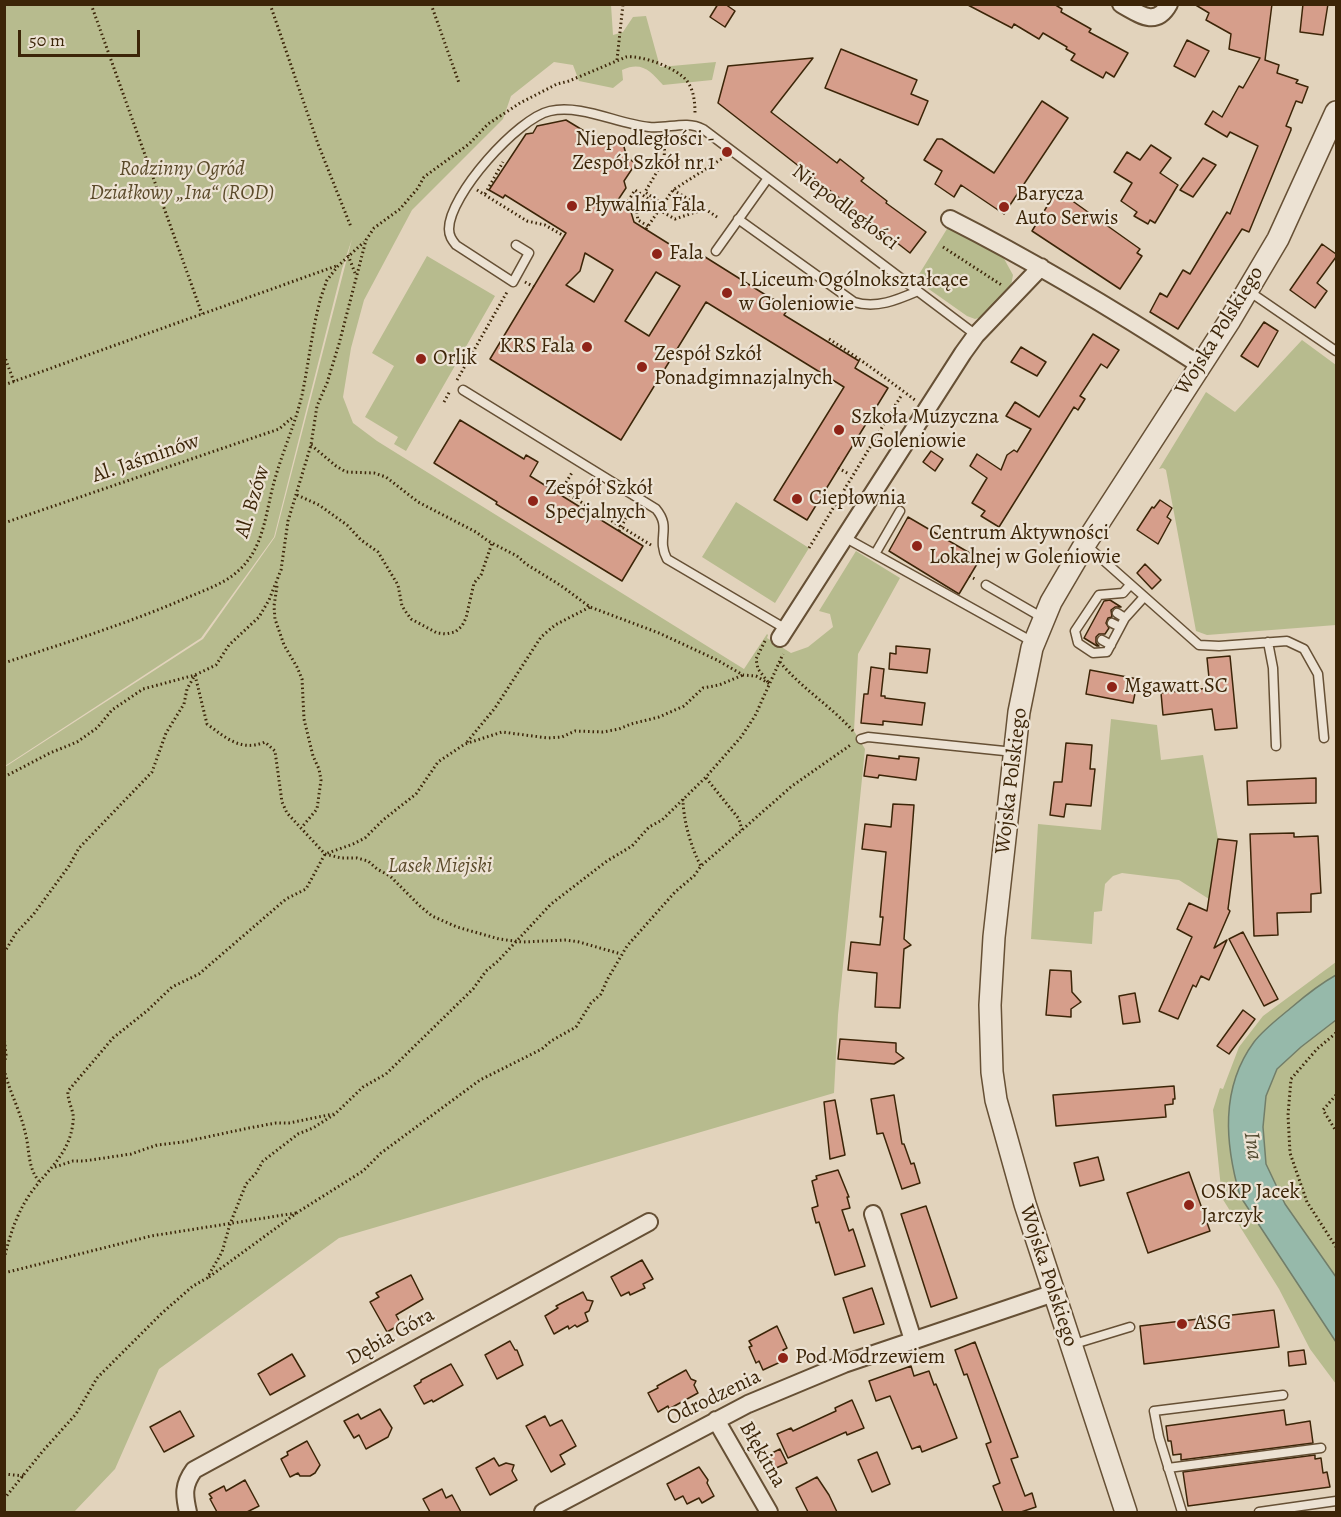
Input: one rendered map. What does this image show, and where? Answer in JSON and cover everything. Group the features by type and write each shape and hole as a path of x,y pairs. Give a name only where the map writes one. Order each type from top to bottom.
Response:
{"street":[{"path":"1121,4 1143,16 1153,18 1161,15 1169,4"},
{"name":"Wojska Polskiego","path":"1126,1512 1009,1149 996,1100 992,1072 990,1005 994,945 1014,752 1024,680 1043,618 1084,544 1247,290 1285,224 1336,112"},
{"path":"951,219 1081,289 1200,365"},
{"path":"783,634 976,335 1041,267"},
{"path":"873,1214 913,1340"},
{"name":"Dębia Góra","path":"188,1512 184,1495 186,1481 194,1470 649,1222"},
{"name":"Odrodzenia","path":"543,1512 748,1404 815,1376 913,1340 1054,1293"},
{"name":"Błękitna","path":"716,1420 768,1512"}],"lane":[{"path":"516,245 530,253 513,282 456,245 451,238 449,225 455,206 478,171 528,122 547,111 558,109 574,110 649,128 695,125"},
{"name":"Niepodległości","path":"695,125 716,138 976,335"},
{"path":"716,251 768,178"},
{"path":"738,219 854,302 875,305 918,291"},
{"path":"1247,290 1336,351"},
{"path":"463,390 656,509 663,518 663,550 667,558 783,634"},
{"path":"875,554 900,511"},
{"path":"844,537 1034,642"},
{"path":"1084,544 1199,645 1287,641 1304,649 1318,674 1324,738"},
{"path":"986,585 1043,618"},
{"path":"1130,585 1123,593 1099,595 1093,600 1075,631 1078,643 1093,653 1107,652 1121,616 1144,597"},
{"path":"1093,600 1102,605"},
{"path":"1088,610 1097,615"},
{"path":"1078,626 1087,632"},
{"path":"1102,640 1111,645"},
{"path":"1268,642 1273,668 1276,746"},
{"path":"861,739 868,736 1014,752"},
{"path":"1071,1345 1130,1327"},
{"path":"1182,1512 1159,1437 1154,1411 1283,1395"},
{"path":"1168,1468 1321,1448"},
{"path":"1259,1512 1336,1501"}],"path":[{"path":"91,4 202,314"},
{"path":"270,4 318,144 351,226"},
{"path":"431,4 459,83"},
{"path":"617,60 623,4"},
{"name":"Al. Bzów","path":"4,663 170,605 221,583 248,561 258,544 302,393 321,297 327,280 348,255 363,244 369,234 400,209 424,177 469,144 488,124 520,103 557,84 617,60 635,56 647,58 687,80 693,92 695,125"},
{"path":"537,96 539,101"},
{"path":"662,204 645,192 664,160 665,135"},
{"path":"655,199 653,202 635,190 627,203 636,209 638,220 647,228 673,190 724,157"},
{"path":"485,194 502,166"},
{"path":"673,190 717,217"},
{"path":"480,191 527,221 545,225 564,236"},
{"path":"658,210 675,219 705,210"},
{"path":"4,777 77,742 97,728 112,710 144,688 195,675 216,665 229,645 251,626 269,600 281,570 288,521 311,445 317,406 339,344 356,274 369,234"},
{"path":"943,247 1014,294"},
{"path":"348,255 356,274"},
{"path":"4,385 338,266"},
{"path":"444,402 513,282"},
{"path":"829,339 867,363 876,372 927,408"},
{"path":"4,355 14,381"},
{"path":"809,548 901,396"},
{"name":"Al. Jaśminów","path":"4,523 279,429 294,416"},
{"path":"311,445 336,466 346,471 374,473 386,477 418,502 517,556 590,607 659,633 710,656 743,675 756,676 770,684"},
{"path":"559,494 578,462"},
{"path":"838,468 849,474"},
{"path":"297,495 319,505 347,525 361,540 378,552 398,585 402,606 406,612 419,624 437,633 455,632 462,626 474,583 481,575 492,543"},
{"path":"619,531 637,498"},
{"path":"277,582 275,619 284,645 302,679 304,719 321,780 317,809 302,827"},
{"path":"465,744 495,708 541,637 555,625 590,607"},
{"path":"770,684 759,669 756,659 768,637 783,634"},
{"path":"4,1499 76,1414 97,1378 162,1313 193,1286 207,1278 298,1212 363,1171 381,1153 480,1080 542,1049 551,1041 576,1027 591,1003 601,994 621,954 654,915 694,876 701,866 792,786 861,739 839,715 789,673 780,661 755,716 706,777 662,819 649,827 632,846 562,894 516,940 460,1003 450,1010 386,1074 363,1087 335,1114 314,1128 298,1134 263,1161 246,1184 222,1252 207,1278"},
{"path":"195,675 207,724 238,744 252,747 265,742 275,751 282,802 287,813 325,854 369,861 377,869 390,876 432,915 472,932 499,939 530,942 566,940 621,954"},
{"path":"4,953 12,939 69,866 79,848 152,772 166,733 184,704 187,689 195,675"},
{"path":"4,1259 8,1240 18,1215 39,1181 54,1167 70,1136 74,1122 73,1109 67,1096 68,1090 99,1051 172,987 199,974 286,899 306,889 325,854 365,838 383,820 416,794 438,762 465,744 502,732 548,738 562,737 575,731 603,732 619,729 668,713 684,706 703,688 719,685 743,675"},
{"path":"706,777 739,819 742,830"},
{"path":"683,797 683,812 690,840 701,866"},
{"path":"1336,1033 1317,1049 1290,1079 1288,1115 1290,1153 1307,1202 1336,1247"},
{"path":"4,1036 4,1067 7,1081 26,1132 33,1172 39,1181"},
{"path":"1336,1095 1323,1110 1336,1131"},
{"path":"54,1167 73,1161 131,1154 157,1145 335,1114"},
{"path":"4,1273 151,1236 298,1212"},
{"path":"4,1474 24,1476"}],"green space":[{"name":"Lasek Miejski","path":"5,5 611,5 613,35 623,32 633,17 646,16 660,67 716,62 712,80 663,85 645,69 629,67 622,70 623,80 613,88 579,81 573,65 554,62 511,96 503,119 412,210 364,300 351,348 343,397 353,423 377,441 744,669 767,634 767,638 791,653 808,647 833,627 830,614 819,611 856,551 900,578 858,654 854,731 865,749 838,1015 834,1093 339,1238 159,1369 115,1469 74,1512 5,1512 5,767 203,639 275,537 352,239 342,269 274,537 201,638 5,766"},
{"path":"950,224 1002,255 1013,275 1010,291 985,316 975,319 967,316 923,285 918,276"},
{"name":"Orlik","path":"427,256 495,296 406,451 394,444 398,437 365,417 394,366 372,353"},
{"path":"1302,340 1336,365 1336,625 1207,635 1196,631 1166,470 1159,469 1206,392 1235,412"},
{"path":"736,502 809,548 775,603 702,557"},
{"path":"1111,719 1157,725 1161,760 1203,755 1218,839 1209,899 1179,880 1122,873 1113,876 1105,884 1102,911 1094,912 1092,944 1031,939 1038,824 1101,830"},
{"path":"1336,962 1336,1384 1310,1349 1279,1289 1222,1198 1213,1110 1220,1088 1223,1089 1239,1047 1263,1016"}],"water":[{"name":"Ina","path":"1336,975 1336,1020 1277,1069 1266,1096 1263,1127 1266,1164 1285,1204 1336,1277 1336,1342 1240,1196 1231,1156 1229,1117 1235,1078 1254,1042 1303,998"}],"building":[{"path":"718,4 725,4 735,11 725,27 710,17"},
{"path":"966,4 1054,4 1062,9 1061,12 1091,29 1089,32 1128,53 1114,77 1106,72 1103,78 1071,60 1075,54 1043,33 1039,39 1014,24 1012,28"},
{"path":"1194,4 1272,4 1265,60 1279,65 1277,73 1298,80 1296,83 1308,87 1302,103 1296,101 1286,126 1291,130 1249,232 1242,229 1178,329 1150,312 1160,293 1167,297 1183,270 1190,274 1227,212 1230,214 1258,146 1230,132 1227,137 1205,124 1213,111 1222,117 1239,86 1243,88 1260,58 1229,49 1231,34 1206,20 1209,13"},
{"path":"1303,4 1328,4 1323,35 1300,32"},
{"path":"1187,40 1209,51 1195,77 1174,66"},
{"path":"841,49 917,80 911,94 928,101 918,125 825,88"},
{"path":"813,58 771,112 837,163 840,159 864,178 861,181 887,201 886,203 926,232 910,253 718,103 728,66"},
{"path":"1042,101 1068,118 1004,214 961,185 954,197 935,184 942,171 924,160 937,139 942,139 994,173"},
{"path":"566,120 594,137 608,134 623,143 627,158 636,163 624,181 626,188 616,203 631,212 634,222 690,257 694,250 788,309 784,315 859,361 855,368 888,388 807,520 774,500 844,387 706,302 621,440 490,359 566,233 505,195 503,198 489,190 526,134 533,133 537,126","holes":["585,253 613,270 594,302 566,285 580,271","656,272 680,286 649,336 625,321"]},
{"path":"1151,145 1171,158 1160,173 1178,185 1155,223 1150,220 1148,224 1134,216 1137,212 1121,201 1132,183 1114,172 1127,152 1140,160"},
{"path":"1203,158 1216,165 1193,197 1180,190"},
{"path":"1057,190 1140,249 1137,253 1142,256 1120,289 1032,231"},
{"path":"1322,244 1336,254 1336,257 1317,283 1327,291 1315,308 1290,290"},
{"path":"1264,322 1278,331 1258,367 1241,356"},
{"path":"1093,334 1119,350 1107,368 1101,364 1080,396 1085,399 1078,410 1074,407 999,527 981,516 985,511 972,503 987,478 970,466 977,454 1001,470 1007,455 1014,450 1017,452 1031,429 1006,416 1015,402 1039,417"},
{"path":"1021,347 1046,362 1037,376 1011,362"},
{"name":"Zespół Szkół Specjalnych","path":"460,420 524,459 526,455 538,462 530,476 643,546 622,581 434,463"},
{"path":"931,451 943,459 935,471 923,462"},
{"path":"1160,500 1172,508 1167,517 1171,520 1158,544 1137,530 1152,507 1154,508"},
{"path":"908,517 980,559 959,594 889,551"},
{"path":"1145,564 1161,580 1152,589 1137,573"},
{"path":"1110,600 1121,607 1111,610 1112,617 1108,618 1106,623 1109,628 1105,634 1099,634 1096,637 1096,643 1099,646 1097,646 1084,638 1104,601"},
{"path":"896,646 930,649 927,673 889,669 890,653 896,654"},
{"path":"1230,656 1237,728 1215,730 1212,709 1163,715 1161,693 1210,688 1207,658"},
{"path":"871,667 884,669 881,696 925,703 922,725 883,721 883,725 861,723 864,694 868,694"},
{"name":"Mgawatt SC","path":"1090,670 1138,679 1133,703 1086,694"},
{"path":"1066,743 1092,745 1090,769 1095,769 1091,806 1066,804 1064,817 1050,815 1054,782 1062,782"},
{"path":"867,755 899,759 899,756 919,758 916,780 879,775 878,778 864,776"},
{"path":"1316,778 1316,803 1248,805 1247,781"},
{"path":"893,804 914,805 904,939 911,945 904,949 900,1008 875,1007 877,973 848,970 851,942 880,945 883,917 880,917 886,852 862,849 865,824 891,827"},
{"path":"1294,833 1294,837 1318,836 1321,893 1311,894 1311,912 1277,913 1278,935 1254,936 1250,834"},
{"path":"1218,839 1237,841 1228,909 1230,911 1214,948 1227,940 1209,980 1201,976 1196,987 1193,985 1178,1019 1159,1011 1192,937 1177,929 1189,903 1207,911"},
{"path":"1243,932 1278,999 1264,1006 1229,939"},
{"path":"1050,970 1071,971 1072,992 1081,1002 1071,1009 1071,1017 1046,1015"},
{"path":"1135,993 1140,1022 1123,1024 1119,996"},
{"path":"1243,1010 1255,1019 1229,1054 1217,1046"},
{"path":"840,1039 896,1043 896,1052 904,1058 894,1064 838,1059"},
{"path":"1174,1086 1175,1099 1173,1099 1173,1104 1165,1105 1166,1117 1056,1126 1053,1095"},
{"path":"894,1095 902,1144 904,1144 911,1164 914,1163 920,1183 902,1189 883,1133 877,1134 871,1099"},
{"path":"835,1100 845,1155 830,1159 824,1102"},
{"path":"1098,1157 1104,1180 1080,1186 1074,1163"},
{"path":"838,1170 849,1197 847,1197 850,1208 842,1210 849,1231 853,1229 865,1266 835,1275 819,1222 816,1223 812,1208 818,1206 812,1181 817,1179 816,1176"},
{"path":"1189,1172 1210,1231 1148,1253 1127,1193"},
{"path":"926,1206 957,1298 931,1307 901,1214"},
{"path":"642,1260 653,1279 643,1284 645,1288 630,1295 629,1292 621,1296 611,1277"},
{"path":"411,1275 423,1299 396,1315 401,1324 387,1332 370,1302 379,1297 376,1293"},
{"path":"872,1288 884,1324 854,1333 843,1298"},
{"path":"583,1292 587,1300 593,1301 589,1311 585,1313 588,1321 569,1329 568,1326 554,1334 545,1316 558,1308 556,1306"},
{"path":"1274,1310 1279,1347 1144,1364 1140,1326"},
{"path":"777,1326 787,1348 783,1350 787,1359 763,1370 759,1361 756,1363 749,1347 752,1346 749,1341"},
{"path":"510,1341 517,1350 523,1365 497,1379 485,1355"},
{"path":"975,1342 1018,1457 1011,1459 1025,1496 1032,1493 1036,1507 1021,1512 1003,1512 993,1486 1000,1483 986,1444 991,1442 967,1374 964,1375 955,1350"},
{"path":"1304,1350 1306,1364 1289,1366 1288,1352"},
{"path":"292,1354 305,1376 270,1395 258,1374"},
{"path":"451,1364 463,1385 433,1402 432,1400 424,1404 414,1386"},
{"path":"911,1366 914,1376 929,1371 957,1438 922,1452 920,1446 912,1449 890,1396 876,1401 869,1381"},
{"path":"686,1370 691,1379 696,1381 694,1385 698,1393 669,1409 668,1406 658,1412 648,1393"},
{"path":"852,1400 864,1428 847,1435 846,1432 788,1458 777,1434 791,1428 793,1431 836,1411 835,1408"},
{"path":"380,1409 392,1428 388,1437 366,1449 359,1435 354,1438 344,1421 358,1414 361,1419"},
{"path":"1284,1410 1286,1425 1310,1421 1313,1443 1181,1460 1181,1454 1173,1455 1171,1441 1168,1441 1166,1426"},
{"path":"180,1411 194,1436 164,1452 150,1427"},
{"path":"545,1416 550,1426 562,1420 576,1446 560,1455 565,1464 551,1472 526,1426"},
{"path":"307,1441 320,1465 310,1476 300,1476 298,1473 290,1477 281,1459 288,1455 287,1452"},
{"path":"780,1449 787,1463 774,1469 768,1455"},
{"path":"877,1452 890,1484 872,1492 858,1460"},
{"path":"1315,1455 1315,1459 1321,1458 1323,1473 1327,1472 1330,1487 1188,1506 1183,1472"},
{"path":"494,1458 499,1466 506,1463 514,1465 512,1471 517,1480 490,1495 476,1468"},
{"path":"699,1467 708,1480 707,1483 714,1496 702,1503 699,1498 687,1504 683,1496 675,1500 667,1484"},
{"path":"817,1477 837,1512 808,1512 796,1488"},
{"path":"245,1480 259,1506 247,1512 217,1512 209,1494 224,1486 226,1491"},
{"path":"442,1489 446,1498 452,1495 461,1512 430,1512 423,1499"}],"place":[{"name":"Niepodległości - Zespół Szkół nr 1","path":"727,152"},
{"name":"Pływalnia Fala","path":"572,206"},
{"name":"Barycza Auto Serwis","path":"1004,207"},
{"name":"Fala","path":"657,254"},
{"name":"I Liceum Ogólnokształcące w Goleniowie","path":"727,293"},
{"name":"KRS Fala","path":"587,347"},
{"name":"Orlik","path":"421,359"},
{"name":"Zespół Szkół Ponadgimnazjalnych","path":"642,367"},
{"name":"Szkoła Muzyczna w Goleniowie","path":"839,430"},
{"name":"Ciepłownia","path":"797,499"},
{"name":"Zespół Szkół Specjalnych","path":"533,501"},
{"name":"Centrum Aktywności Lokalnej w Goleniowie","path":"917,546"},
{"name":"Mgawatt SC","path":"1112,687"},
{"name":"OSKP Jacek Jarczyk","path":"1189,1205"},
{"name":"ASG","path":"1182,1324"},
{"name":"Pod Modrzewiem","path":"783,1358"}],"park label":[{"name":"Rodzinny Ogród Działkowy „Ina“ (ROD)","path":"182,182"}]}
